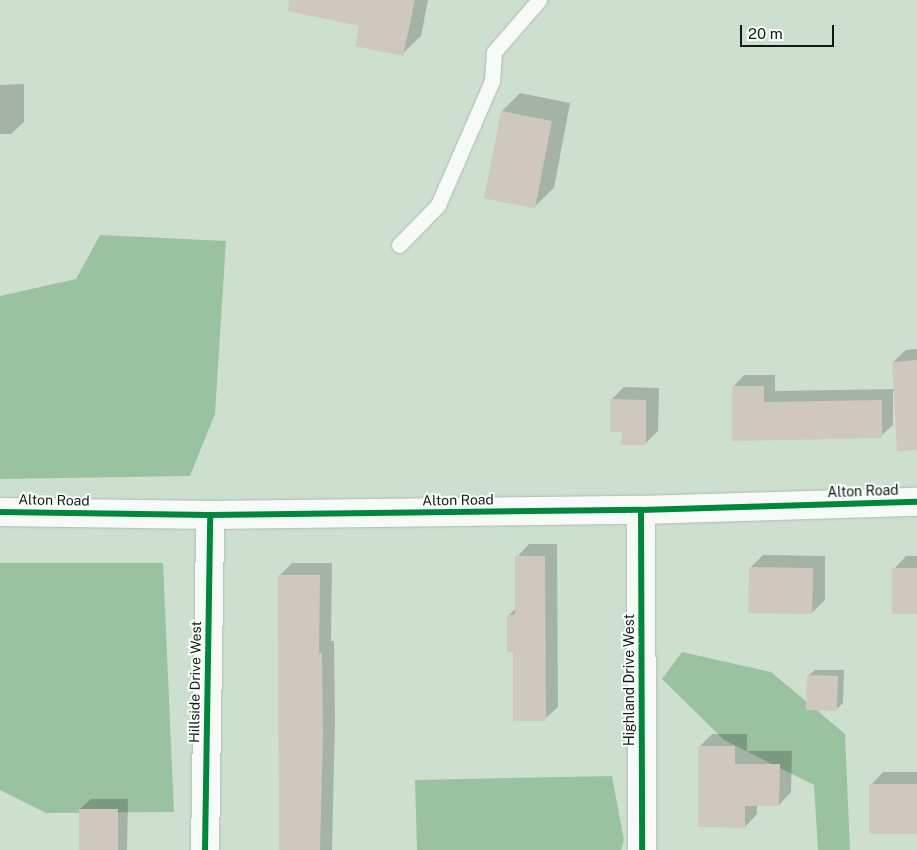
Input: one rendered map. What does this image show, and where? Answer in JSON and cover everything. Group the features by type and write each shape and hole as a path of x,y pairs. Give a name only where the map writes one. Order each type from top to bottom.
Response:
{"street":[{"name":"Alton Road","path":"0,512 210,515 641,510 917,502"},
{"name":"Highland Drive West","path":"641,510 642,850"},
{"name":"Hillside Drive West","path":"205,850 210,515"}],"lane":[{"path":"399,245 438,205 492,81 494,52 539,0"}],"green space":[{"path":"100,235 226,241 215,414 190,476 0,479 0,296 76,279"},
{"path":"0,563 163,563 174,812 46,813 0,790"},
{"path":"682,652 771,672 845,734 850,850 818,850 814,785 724,740 662,679"},
{"path":"612,776 624,840 621,850 417,850 415,780"}],"building":[{"path":"289,0 415,0 403,56 355,46 359,26 288,11"},
{"path":"501,111 552,121 535,208 484,198"},
{"path":"917,360 917,450 897,451 892,362"},
{"path":"732,386 764,386 764,402 882,400 882,438 732,441"},
{"path":"610,399 646,400 646,445 621,445 622,432 610,432"},
{"path":"515,556 545,556 546,721 513,721 513,652 507,652 507,615 515,615"},
{"path":"749,567 813,568 812,614 748,613"},
{"path":"892,568 917,568 917,614 892,614"},
{"path":"278,575 320,575 319,653 322,653 323,734 320,850 279,850"},
{"path":"807,675 838,676 837,711 806,710"},
{"path":"698,746 735,746 735,764 780,764 779,806 745,806 745,828 698,827"},
{"path":"869,784 917,784 917,834 869,834"},
{"path":"79,809 118,809 118,850 79,850"}],"cycle path":[{"path":"0,512 210,515 641,510 917,502"},
{"path":"641,510 642,850"},
{"path":"205,850 210,515"}]}
